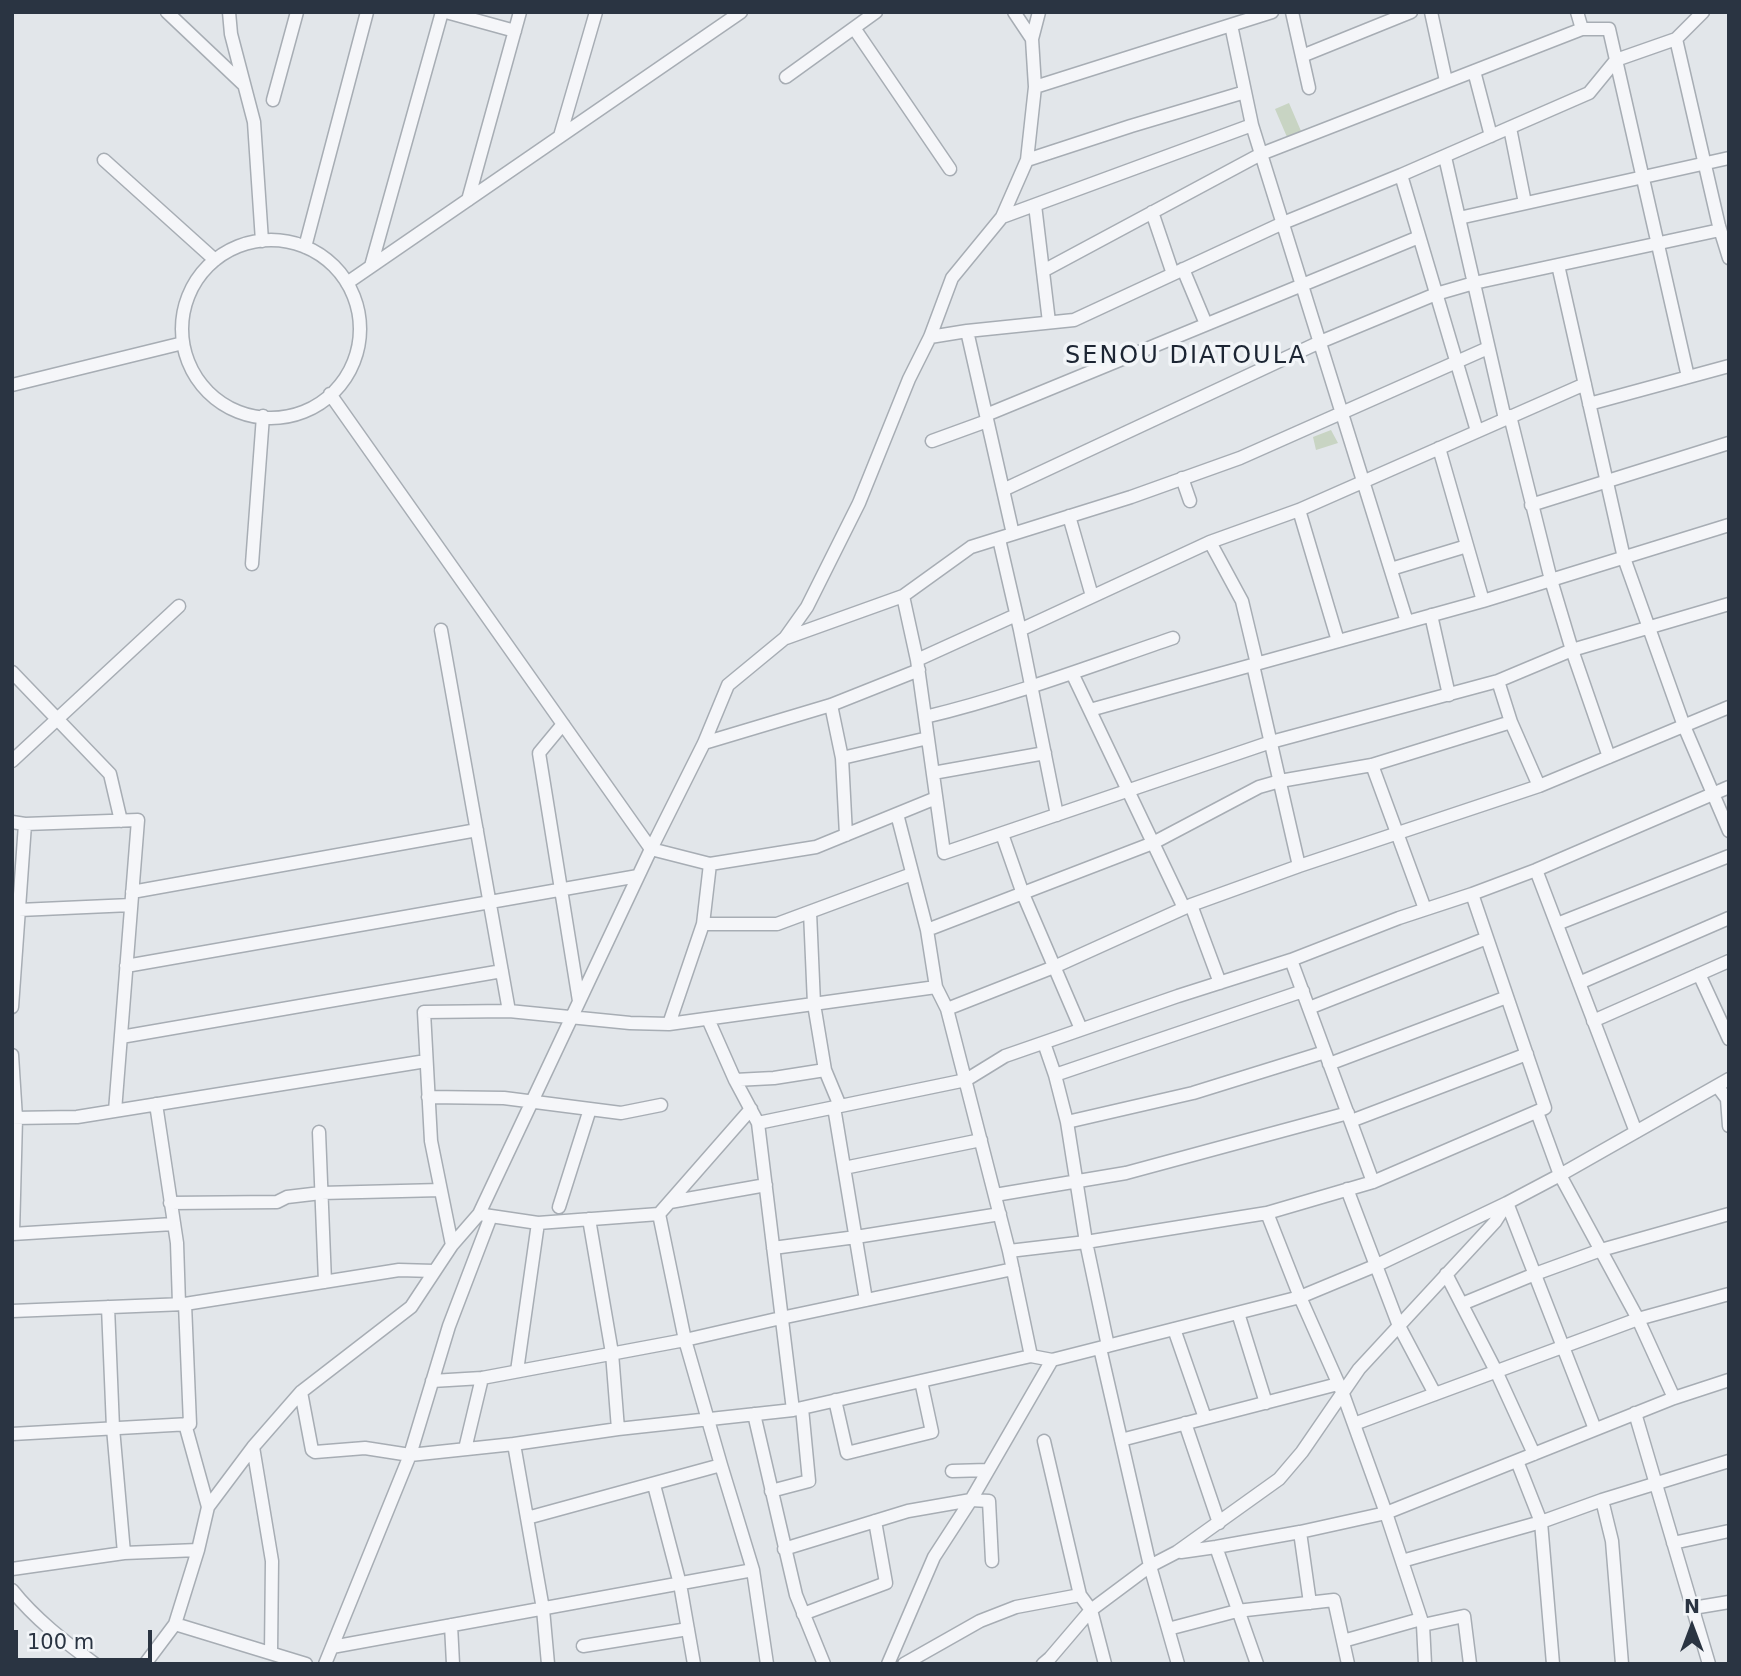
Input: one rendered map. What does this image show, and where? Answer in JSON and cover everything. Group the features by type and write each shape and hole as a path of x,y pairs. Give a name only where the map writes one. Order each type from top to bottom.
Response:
{"street":[{"path":"167,12 244,84"},
{"path":"229,12 231,34 254,122 262,240"},
{"path":"273,100 297,12"},
{"path":"306,247 367,12"},
{"path":"371,266 444,12 515,31"},
{"path":"468,200 520,12"},
{"path":"560,136 596,12"},
{"path":"347,283 741,12"},
{"path":"786,77 876,12"},
{"path":"1014,12 1032,39"},
{"path":"325,1664 410,1455 485,1215 532,1101 704,743 728,685 785,638 807,607 859,503 909,379 930,337 952,278 1002,217 1027,160 1035,87 1032,39 1039,12"},
{"path":"1035,87 1272,12"},
{"path":"1292,12 1309,89"},
{"path":"1302,56 1411,12"},
{"path":"1431,12 1446,81"},
{"path":"1577,12 1582,29"},
{"path":"930,337 1074,320 1283,223 1589,93 1616,60 1676,39 1703,12"},
{"path":"1231,25 1252,125 1407,622"},
{"path":"854,28 950,169"},
{"path":"1043,271 1261,154 1582,29 1609,29 1688,377"},
{"path":"1676,39 1729,258"},
{"path":"1474,71 1491,136"},
{"path":"1027,160 1245,92"},
{"path":"1002,217 1252,125"},
{"path":"1510,128 1525,203"},
{"path":"1445,156 1488,348 1551,580 1609,757"},
{"path":"1459,218 1729,158"},
{"path":"104,160 215,260"},
{"path":"1401,175 1477,431"},
{"path":"1035,205 1049,322"},
{"path":"1152,212 1178,271 1206,324"},
{"path":"1003,490 1320,342 1436,294 1723,227"},
{"path":"932,441 1419,237"},
{"path":"262,240 284,241 306,247 333,265 352,293 360,325 358,347 350,368 338,386 312,407 280,416 263,416 236,410 208,391 194,374 185,354 182,321 187,299 197,279 215,260 230,250 262,240"},
{"path":"1558,265 1624,558 1684,726 1729,831"},
{"path":"967,331 1013,534"},
{"path":"12,385 183,343"},
{"path":"785,638 903,596 971,547 1240,458 1488,348"},
{"path":"1589,404 1729,366"},
{"path":"1020,629 1210,542 1299,510 1585,384"},
{"path":"330,394 651,849 710,864 816,847 936,798"},
{"path":"252,564 263,416"},
{"path":"1531,505 1729,443"},
{"path":"1439,448 1483,601"},
{"path":"1182,478 1191,501"},
{"path":"1299,510 1338,641"},
{"path":"1069,516 1092,596"},
{"path":"1090,710 1483,601 1729,525"},
{"path":"999,539 1020,629 1057,816"},
{"path":"1210,542 1242,601 1299,866"},
{"path":"1391,569 1467,546"},
{"path":"903,596 918,665 944,853 1271,742 1498,681 1572,650 1729,604"},
{"path":"12,761 179,606"},
{"path":"704,743 831,705 1016,615"},
{"path":"1431,615 1449,695"},
{"path":"441,630 509,1011"},
{"path":"925,717 960,709 1173,638"},
{"path":"12,672 110,774 121,821"},
{"path":"1072,673 1153,844 1188,907 1220,983"},
{"path":"1498,681 1511,722 1539,786"},
{"path":"831,705 842,758 846,835"},
{"path":"947,1009 1054,967 1188,907 1299,866 1539,786 1729,707"},
{"path":"927,930 1153,844 1259,787 1372,765 1511,722"},
{"path":"563,724 539,753 579,1001"},
{"path":"842,758 928,738"},
{"path":"933,773 1045,753"},
{"path":"1372,765 1425,909"},
{"path":"758,1123 966,1080 1005,1056 1291,960 1399,918 1472,894 1536,870 1729,787"},
{"path":"897,814 927,930 936,988 947,1009 1000,1214 1031,1356"},
{"path":"12,1007 15,923 19,910 18,823 138,820 115,1111"},
{"path":"19,910 132,898 477,830"},
{"path":"1002,834 1023,894 1081,1029"},
{"path":"1557,923 1729,856"},
{"path":"669,1024 703,925 710,864"},
{"path":"1536,870 1636,1132"},
{"path":"703,925 777,924 912,874"},
{"path":"127,966 638,876"},
{"path":"1009,1251 1086,1242 1267,1213 1373,1182 1545,1108 1472,894"},
{"path":"810,912 814,1004 825,1070 837,1107 844,1168 866,1300"},
{"path":"1579,983 1729,918"},
{"path":"1309,1008 1487,938"},
{"path":"1291,960 1373,1182"},
{"path":"1594,1021 1729,961"},
{"path":"121,1037 502,971"},
{"path":"1699,974 1729,1038"},
{"path":"452,1245 431,1141 424,1012 509,1011 630,1023 669,1024 936,988"},
{"path":"1055,1075 1303,991"},
{"path":"1067,1122 1327,1058 1507,997"},
{"path":"709,1019 735,1080 758,1123 781,1318 810,1481 771,1490"},
{"path":"1044,1043 1067,1122 1121,1440 1150,1566 1178,1664"},
{"path":"995,1195 1126,1173 1349,1117 1527,1054"},
{"path":"12,1055 13,1234 173,1224"},
{"path":"14,1118 77,1117 426,1061"},
{"path":"735,1080 774,1079 825,1070"},
{"path":"301,1392 312,1450 315,1452 365,1448 410,1455 797,1409 1031,1356 1052,1360 1300,1297 1377,1265 1507,1203 1723,1083 1728,1099 1729,1126"},
{"path":"428,1097 504,1098 621,1113 661,1105"},
{"path":"12,1434 190,1424 177,1243 156,1104"},
{"path":"559,1207 590,1109"},
{"path":"485,1215 538,1223 659,1214 751,1110"},
{"path":"1537,1112 1560,1175 1638,1319 1674,1398"},
{"path":"318,1132 324,1282"},
{"path":"844,1168 981,1140"},
{"path":"670,1202 766,1185"},
{"path":"1347,1189 1399,1326 1435,1394"},
{"path":"170,1203 277,1202 287,1196 321,1193 441,1190"},
{"path":"1044,1664 1091,1610 1150,1566 1219,1524 1279,1479 1302,1452 1340,1389 1495,1222 1507,1203"},
{"path":"1507,1203 1595,1429"},
{"path":"1267,1213 1354,1424 1386,1513 1422,1622 1425,1664"},
{"path":"659,1214 685,1340 753,1570 767,1664"},
{"path":"773,1248 1000,1214"},
{"path":"1462,1304 1601,1250 1729,1214"},
{"path":"145,1664 176,1624 208,1507 301,1392 411,1307 452,1245 485,1215"},
{"path":"589,1219 612,1353 618,1429"},
{"path":"517,1371 538,1223"},
{"path":"432,1381 482,1378 685,1340 1013,1269"},
{"path":"12,1311 182,1304 399,1270 435,1271"},
{"path":"1446,1273 1496,1371 1534,1454"},
{"path":"1354,1424 1638,1319 1729,1294"},
{"path":"108,1307 113,1428 124,1553"},
{"path":"1238,1313 1266,1403"},
{"path":"1174,1329 1205,1418"},
{"path":"888,1664 934,1558 1052,1360"},
{"path":"465,1449 482,1378"},
{"path":"1177,1552 1300,1532 1386,1513 1635,1413 1729,1380"},
{"path":"835,1400 847,1453 932,1432 921,1381"},
{"path":"1121,1440 1266,1403 1340,1389"},
{"path":"1635,1413 1709,1664"},
{"path":"754,1414 796,1595 824,1664"},
{"path":"1185,1423 1219,1524"},
{"path":"185,1424 208,1507"},
{"path":"1044,1441 1080,1595 1091,1610 1105,1664"},
{"path":"514,1444 543,1609 548,1664"},
{"path":"254,1447 272,1561 271,1653"},
{"path":"1517,1461 1541,1522 1553,1664"},
{"path":"1402,1562 1541,1522 1729,1461"},
{"path":"527,1518 721,1465"},
{"path":"952,1471 988,1470"},
{"path":"654,1485 680,1584 694,1664"},
{"path":"784,1549 908,1511 971,1500 989,1501 992,1560"},
{"path":"1602,1500 1612,1541 1622,1664"},
{"path":"803,1614 886,1583 875,1521"},
{"path":"1673,1543 1729,1531"},
{"path":"1300,1532 1310,1603"},
{"path":"1216,1547 1257,1664"},
{"path":"12,1569 124,1553 198,1550"},
{"path":"332,1647 753,1570"},
{"path":"12,1590 57,1636 95,1664"},
{"path":"910,1662 980,1621 1016,1607 1080,1595"},
{"path":"1168,1629 1237,1611 1334,1600 1348,1664"},
{"path":"1693,1608 1729,1602"},
{"path":"1343,1641 1422,1622 1464,1616 1470,1664"},
{"path":"176,1624 306,1664"},
{"path":"451,1625 453,1664"},
{"path":"583,1646 688,1629"}],"green space":[{"path":"1289,103 1301,131 1287,137 1275,109"},
{"path":"1331,430 1338,443 1316,450 1313,437"}],"district":[{"name":"SENOU DIATOULA","path":"1186,357"}]}
